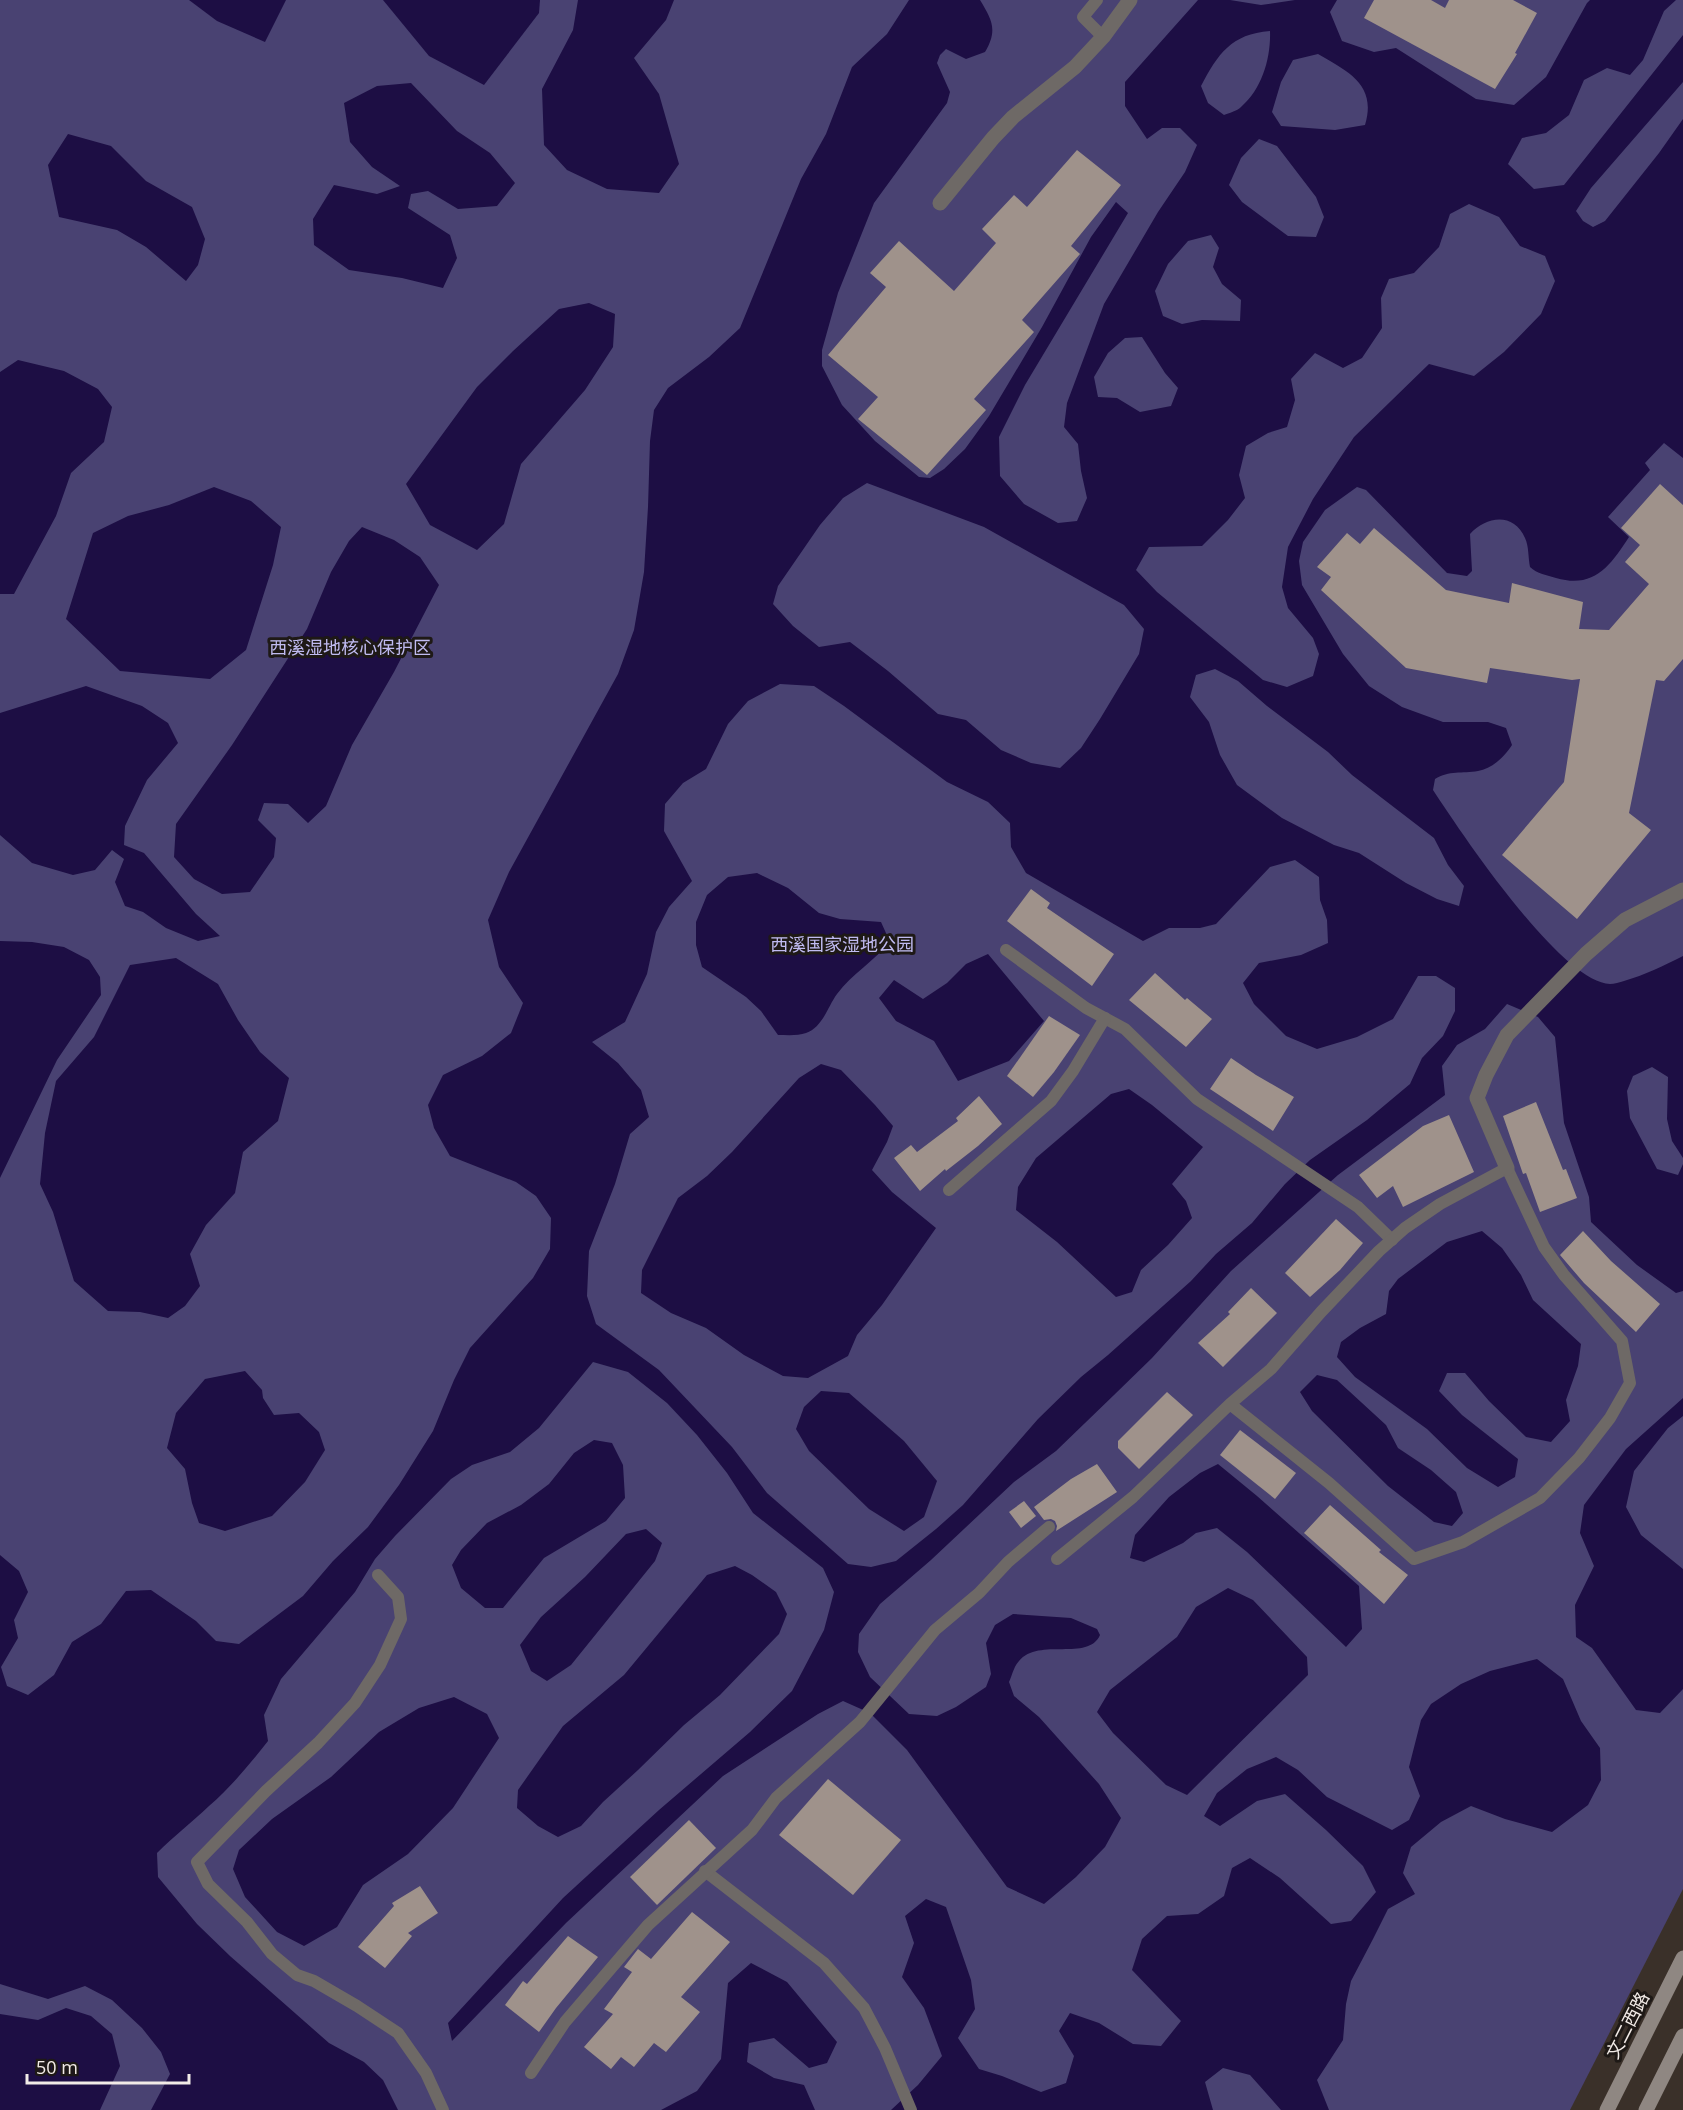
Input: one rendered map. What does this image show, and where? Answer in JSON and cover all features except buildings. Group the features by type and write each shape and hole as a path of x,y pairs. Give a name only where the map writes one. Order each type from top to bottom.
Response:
{"main road":[{"name":"文二西路","path":"1607,2110 1683,1958"},
{"path":"1646,2110 1683,2036"}],"street":[{"path":"940,203 993,138 1013,117 1075,67 1103,37 1130,0"},
{"path":"1507,1168 1477,1098 1507,1035 1586,954 1625,920 1683,890"}],"lane":[{"path":"1096,0 1083,17 1103,37"},
{"path":"1006,950 1086,1008 1125,1029 1197,1098 1358,1207 1392,1240"},
{"path":"950,1190 1052,1101 1105,1018"},
{"path":"1057,1559 1133,1497 1230,1404 1271,1369 1379,1251 1440,1204 1507,1168 1544,1247 1564,1275 1622,1341 1630,1383 1610,1418 1579,1458 1540,1498 1463,1542 1414,1559 1329,1483 1230,1404"},
{"path":"531,2073 565,2022 648,1925 752,1830 776,1798 860,1722 936,1630 1049,1527"},
{"path":"378,1575 398,1597 401,1619 373,1674 355,1703 318,1743 266,1791 197,1862 208,1884 247,1922 272,1954 297,1975 322,1986 398,2033 426,2073 443,2110"},
{"path":"705,1871 824,1963 864,2008 911,2110"}],"green space":[{"name":"西溪国家湿地公园","path":"0,0 1683,0 1683,1889 1570,2110 0,2110"}],"shaded area":[{"path":"189,0 286,0 265,42 217,21"},
{"path":"383,0 540,0 539,13 484,85 429,56"},
{"path":"578,0 674,0 666,20 634,58 659,94 679,164 659,193 607,189 567,170 544,145 542,89 573,30"},
{"path":"909,0 980,0 992,25 991,37 985,52 966,59 946,49 940,55 937,63 950,92 947,103 874,203 838,293 822,350 822,366 842,405 875,441 919,477 930,478 944,469 965,449 989,416 1042,327 1091,237 1116,202 1128,213 1025,385 999,437 1000,476 1024,504 1058,523 1077,521 1087,498 1078,444 1064,427 1067,403 1104,304 1158,212 1185,172 1197,145 1180,128 1162,128 1147,139 1125,106 1125,82 1198,0 1230,0 1261,5 1295,0 1337,0 1330,12 1342,41 1374,52 1396,48 1476,99 1514,105 1546,77 1590,0 1676,0 1664,11 1643,60 1630,75 1607,68 1584,80 1569,115 1546,133 1522,138 1508,164 1534,189 1564,185 1683,35 1683,82 1591,188 1576,211 1583,221 1593,227 1605,221 1683,119 1683,458 1664,443 1645,463 1650,470 1608,517 1629,537 1608,566 1591,578 1569,581 1542,574 1533,569 1530,567 1526,541 1520,530 1514,524 1499,520 1484,523 1470,534 1472,571 1467,576 1447,573 1366,490 1357,487 1325,510 1303,542 1299,561 1302,585 1343,654 1369,686 1402,707 1443,722 1488,722 1506,728 1512,745 1498,761 1483,770 1440,776 1435,779 1433,790 1513,902 1565,959 1589,977 1610,984 1639,976 1683,956 1683,1158 1672,1141 1667,1119 1668,1077 1652,1067 1633,1076 1627,1091 1630,1118 1657,1169 1678,1175 1683,1164 1683,1291 1676,1293 1637,1265 1591,1222 1589,1197 1564,1123 1555,1037 1538,1017 1507,1004 1485,1029 1457,1045 1442,1066 1445,1095 1338,1175 1231,1271 1152,1358 1056,1451 1014,1482 880,1604 859,1634 858,1652 870,1677 909,1714 937,1716 956,1707 986,1687 991,1674 986,1643 995,1625 1013,1614 1071,1618 1097,1629 1100,1635 1094,1643 1085,1647 1050,1649 1028,1654 1017,1663 1009,1682 1014,1696 1039,1717 1099,1784 1121,1818 1105,1847 1076,1877 1044,1904 1007,1887 907,1750 870,1713 843,1701 818,1714 723,1776 566,1923 452,2041 448,2023 563,1898 659,1810 750,1732 792,1691 824,1630 834,1592 823,1568 753,1513 727,1473 697,1435 667,1403 628,1372 593,1362 539,1428 510,1452 472,1465 451,1479 395,1536 375,1559 355,1592 281,1679 264,1715 268,1741 225,1791 157,1853 158,1877 197,1924 329,2043 364,2062 383,2080 398,2110 151,2110 170,2074 161,2052 142,2028 112,2000 85,1986 48,1999 0,1984 0,1555 19,1571 28,1592 14,1620 18,1638 1,1667 7,1686 28,1695 54,1675 72,1642 101,1624 126,1591 151,1590 196,1621 216,1641 239,1644 303,1596 333,1561 368,1527 399,1485 433,1431 470,1348 533,1278 550,1249 551,1218 536,1196 516,1182 450,1156 434,1128 428,1105 443,1075 482,1056 511,1033 523,1003 499,967 488,920 509,872 618,674 634,630 644,572 650,441 654,410 668,388 709,357 740,328 801,179 826,134 852,67 887,34","holes":["1270,31 1267,62 1260,82 1248,100 1237,110 1224,115 1208,103 1201,86 1220,55 1245,36","1318,54 1350,74 1364,90 1368,111 1365,125 1335,130 1281,126 1272,112 1281,82 1293,60","1259,139 1277,146 1316,197 1324,217 1316,237 1288,236 1242,202 1229,185 1241,158","1469,204 1499,217 1520,246 1545,256 1555,281 1541,314 1504,352 1474,376 1429,364 1354,437 1313,499 1288,547 1282,587 1288,608 1313,638 1319,654 1313,676 1287,687 1263,680 1157,592 1136,570 1149,547 1202,546 1228,520 1245,498 1239,475 1246,446 1268,433 1287,427 1295,400 1291,379 1315,353 1343,368 1362,358 1382,328 1381,298 1389,279 1414,273 1439,247 1450,214","1211,235 1219,248 1213,267 1222,284 1241,300 1240,321 1202,320 1182,324 1163,316 1155,291 1168,264 1188,241","1142,337 1165,373 1178,388 1171,406 1140,412 1117,398 1098,397 1094,377 1108,353 1125,338","867,483 984,527 1124,605 1144,629 1139,654 1081,748 1060,768 1031,763 1001,750 966,720 938,714 850,642 819,647 793,626 773,604 778,586 820,525 843,498","1215,669 1238,681 1328,752 1352,775 1434,838 1448,865 1464,886 1459,906 1437,899 1406,883 1359,853 1334,845 1282,818 1237,785 1220,755 1209,722 1190,697 1196,675","780,684 814,686 947,782 988,802 1010,823 1011,847 1026,873 1143,941 1169,928 1200,928 1216,924 1270,867 1295,860 1319,877 1320,900 1327,920 1328,943 1301,955 1259,963 1243,983 1254,1004 1286,1036 1317,1049 1357,1037 1393,1019 1418,976 1436,976 1455,988 1455,1011 1443,1036 1422,1058 1410,1084 1367,1120 1310,1160 1285,1184 1252,1223 1216,1254 1191,1281 1081,1377 1038,1419 963,1505 896,1561 871,1567 848,1564 767,1493 732,1447 659,1370 596,1324 587,1296 589,1251 615,1184 630,1134 649,1117 641,1090 618,1063 592,1042 625,1022 647,974 656,932 669,907 692,881 664,831 665,804 683,783 706,769 728,724 748,701"]},
{"path":"411,83 457,131 490,153 515,183 497,206 458,209 428,191 411,194 408,208 450,235 457,258 443,288 402,278 349,270 314,245 313,219 334,185 377,194 400,186 372,167 350,142 344,103 377,86"},
{"path":"68,134 111,146 146,181 192,207 205,239 198,265 186,281 146,247 117,230 59,217 48,165"},
{"path":"589,303 615,314 613,347 585,390 521,464 504,524 477,550 430,525 406,484 477,387 513,351 559,309"},
{"path":"18,360 64,371 98,389 112,407 104,442 71,473 56,516 14,594 0,594 0,372"},
{"path":"214,487 251,501 281,527 273,565 246,650 210,679 120,671 66,619 93,533 128,516 169,505"},
{"path":"362,527 394,540 420,557 439,585 394,672 352,745 326,806 308,823 288,804 264,803 258,820 276,838 274,857 250,892 222,894 194,879 174,857 176,824 232,745 307,629 331,572 349,541"},
{"path":"86,686 142,706 168,723 178,743 147,780 125,826 124,845 144,853 196,914 220,936 198,941 166,928 143,912 125,906 115,882 124,859 112,850 95,870 73,875 32,863 0,835 0,713"},
{"path":"757,873 788,888 819,913 840,919 881,922 890,942 843,987 817,1026 803,1034 778,1035 761,1011 746,997 702,967 696,945 696,922 707,895 728,877"},
{"path":"0,941 32,942 64,947 89,960 100,977 101,995 57,1060 0,1178"},
{"path":"988,954 1044,1021 1009,1061 958,1081 934,1041 896,1021 879,998 894,980 923,999 947,983 966,964"},
{"path":"176,958 218,984 238,1020 260,1052 289,1078 278,1121 243,1152 235,1193 206,1225 190,1254 200,1286 185,1306 168,1318 140,1312 108,1311 74,1281 53,1212 40,1184 45,1133 56,1081 94,1037 130,965"},
{"path":"821,1064 841,1070 893,1126 872,1170 892,1192 936,1228 882,1305 857,1335 848,1356 808,1378 783,1376 744,1355 706,1328 671,1313 641,1293 642,1270 678,1198 707,1176 732,1152 799,1078"},
{"path":"1129,1089 1203,1147 1172,1184 1186,1201 1192,1218 1141,1270 1132,1292 1116,1297 1057,1242 1016,1210 1018,1187 1036,1158 1111,1094"},
{"path":"1482,1231 1502,1248 1521,1275 1533,1300 1581,1344 1578,1366 1566,1400 1570,1421 1551,1442 1526,1437 1489,1401 1465,1373 1447,1373 1439,1391 1462,1415 1518,1459 1515,1477 1498,1487 1467,1468 1427,1429 1355,1377 1337,1357 1341,1342 1360,1328 1386,1314 1389,1291 1398,1279 1447,1242"},
{"path":"245,1371 262,1390 263,1398 274,1415 299,1413 319,1432 325,1450 305,1482 272,1516 225,1531 199,1523 185,1469 167,1448 176,1413 205,1379"},
{"path":"1317,1375 1337,1380 1386,1425 1398,1448 1431,1470 1456,1492 1463,1513 1452,1526 1434,1522 1388,1486 1312,1411 1300,1392"},
{"path":"821,1391 849,1393 904,1441 937,1481 924,1517 904,1531 869,1509 809,1451 796,1429 804,1407"},
{"path":"1683,1398 1683,1416 1668,1428 1634,1471 1626,1507 1641,1535 1683,1569 1683,1689 1660,1713 1636,1710 1592,1648 1576,1637 1575,1605 1594,1566 1580,1533 1584,1505 1626,1449"},
{"path":"594,1440 612,1443 623,1465 625,1498 606,1521 544,1558 503,1608 485,1608 461,1588 452,1565 461,1550 487,1523 521,1505 549,1484 574,1453"},
{"path":"1218,1464 1359,1586 1362,1629 1346,1647 1247,1552 1217,1528 1196,1533 1183,1543 1144,1562 1130,1558 1135,1535 1169,1497 1200,1473"},
{"path":"646,1529 662,1543 655,1561 571,1665 547,1681 531,1671 520,1645 541,1617 585,1577 626,1534"},
{"path":"735,1566 776,1592 787,1614 779,1634 720,1695 684,1725 581,1826 558,1837 538,1826 517,1808 518,1790 563,1726 624,1675 707,1575"},
{"path":"1228,1588 1253,1600 1307,1657 1308,1675 1187,1795 1166,1785 1113,1733 1097,1712 1110,1690 1177,1637 1196,1607"},
{"path":"1537,1659 1563,1679 1581,1721 1600,1748 1601,1780 1588,1805 1552,1832 1505,1819 1471,1806 1441,1822 1411,1847 1403,1873 1415,1894 1388,1909 1351,1981 1346,2004 1343,2040 1317,2080 1329,2110 1281,2110 1250,2075 1223,2068 1205,2082 1213,2110 891,2110 918,2085 942,2056 924,2008 902,1977 914,1943 905,1916 926,1899 946,1907 971,1980 975,2009 958,2038 979,2069 1041,2092 1066,2083 1074,2056 1059,2031 1070,2013 1099,2023 1133,2044 1161,2046 1181,2021 1132,1970 1142,1939 1167,1916 1198,1914 1224,1896 1232,1868 1250,1858 1280,1878 1331,1924 1351,1921 1376,1892 1363,1866 1285,1794 1257,1801 1220,1826 1204,1816 1217,1793 1247,1769 1276,1757 1298,1770 1327,1797 1392,1830 1409,1820 1420,1796 1409,1767 1421,1720 1431,1704 1461,1684 1490,1671"},
{"path":"454,1697 487,1714 499,1738 453,1808 408,1854 363,1885 337,1927 304,1946 277,1932 245,1897 233,1869 239,1850 272,1819 331,1777 379,1732 419,1708"},
{"path":"751,1963 787,1982 837,2042 827,2063 809,2068 774,2038 749,2043 747,2062 774,2078 804,2085 815,2110 661,2110 697,2091 721,2059 728,1983"},
{"path":"66,2008 91,2016 112,2034 120,2066 100,2110 0,2110 0,2014 38,2020"}],"park label":[{"name":"西溪湿地核心保护区","path":"350,647"}]}
